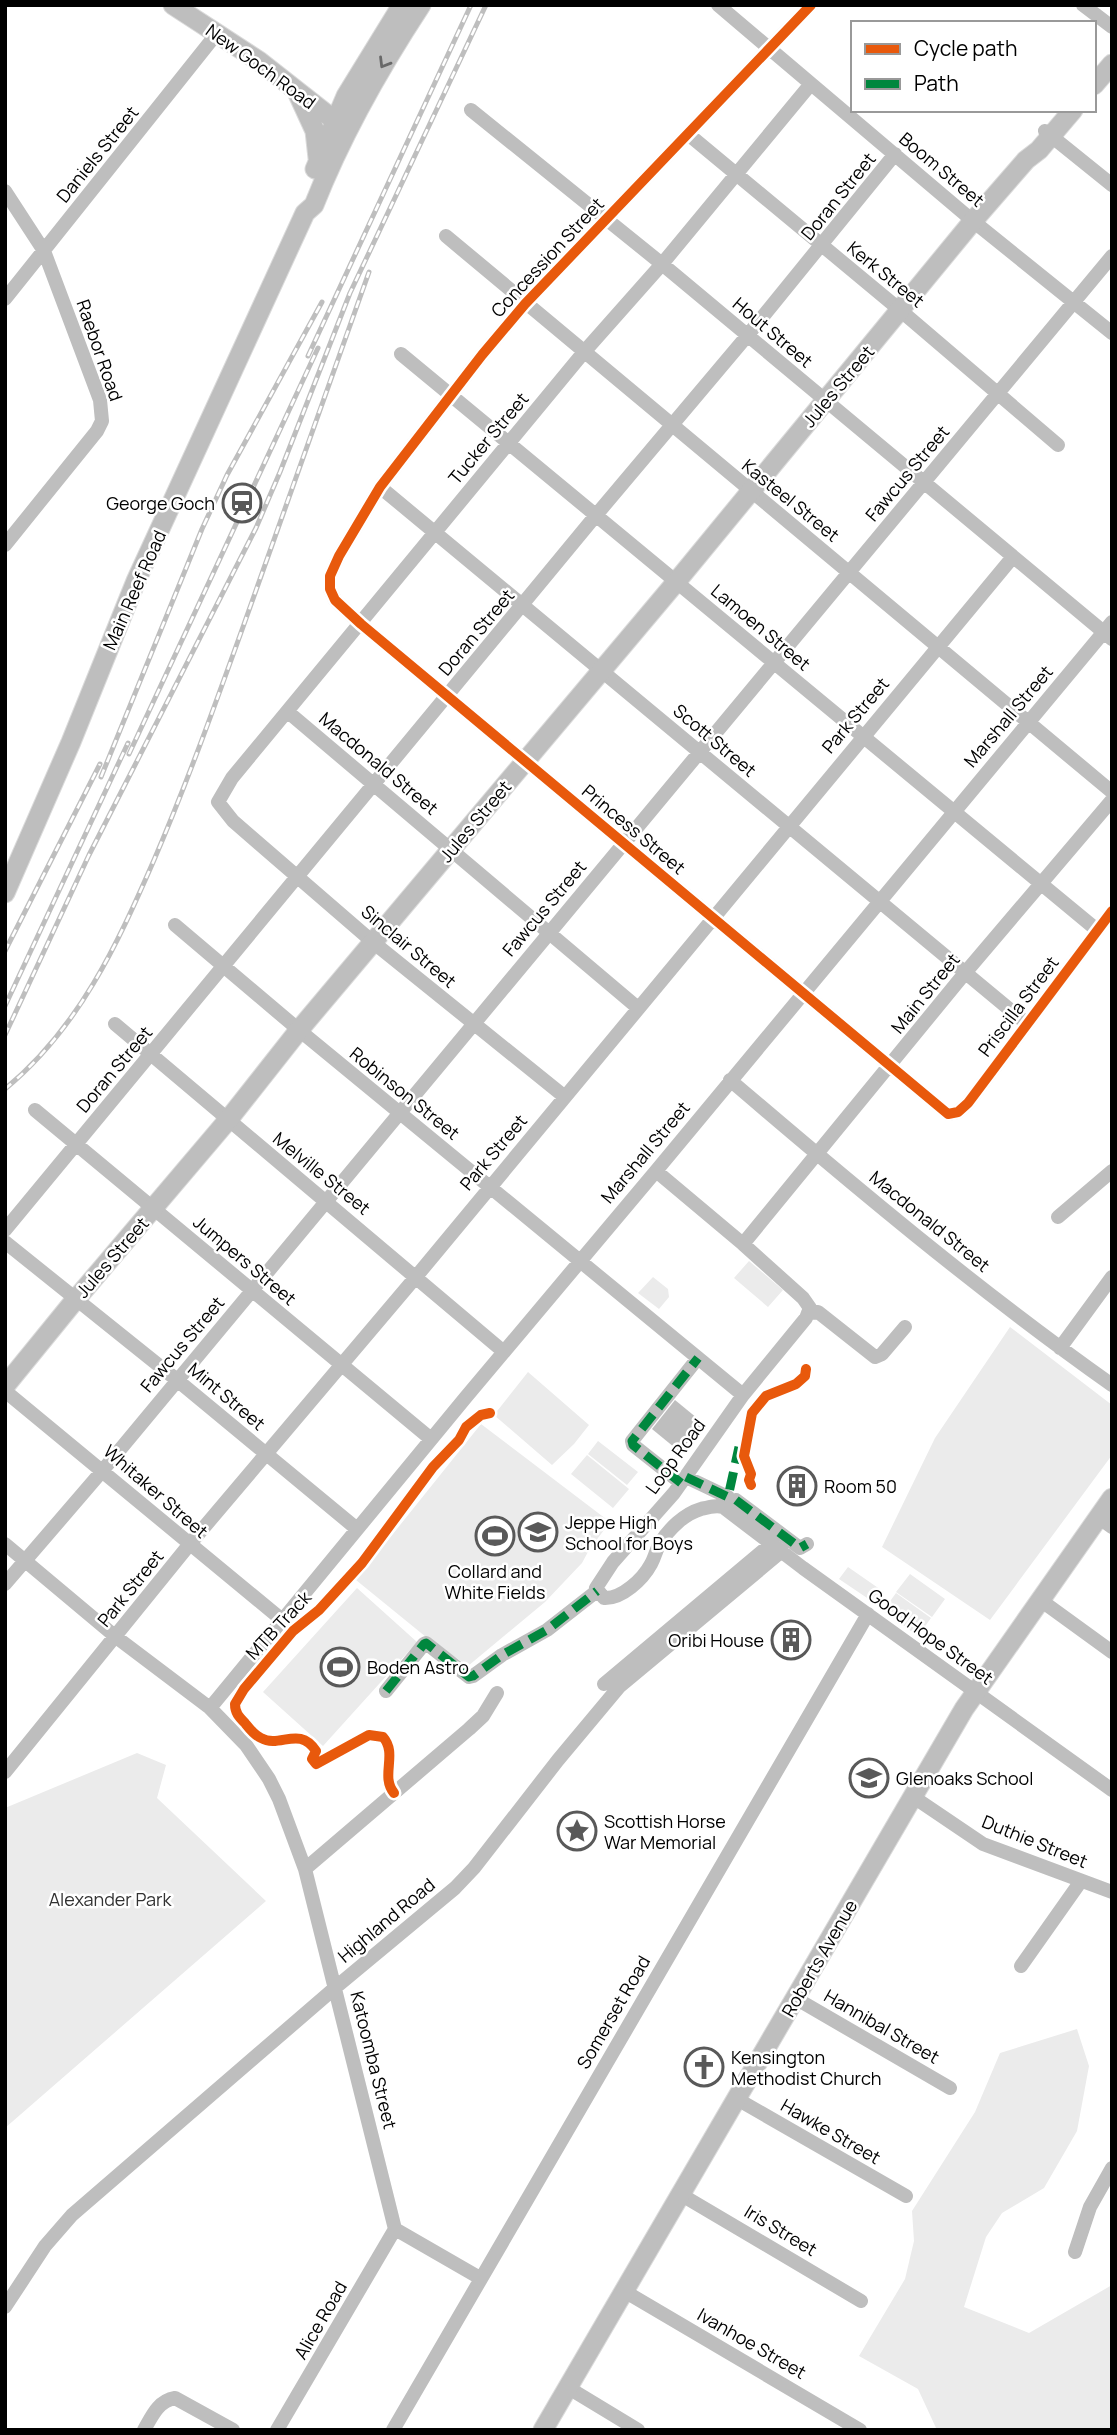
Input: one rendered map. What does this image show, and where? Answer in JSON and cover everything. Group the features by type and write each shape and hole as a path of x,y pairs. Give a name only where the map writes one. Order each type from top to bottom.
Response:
{"main road":[{"name":"New Goch Road","path":"173,5 259,61 340,125"},
{"name":"Main Reef Road","path":"5,893 66,755 136,581 305,213 314,205 340,125 346,96 402,5"},
{"name":"Main Reef Road","path":"305,213 302,200 318,163 340,125 421,5"},
{"path":"1096,67 1112,48"},
{"path":"1096,83 1112,64"},
{"path":"318,163 315,131 303,95 346,96"},
{"name":"Jules Street","path":"1047,133 1059,112"},
{"name":"Jules Street","path":"5,1389 299,1030 677,581 1026,160 1032,144 1071,112"},
{"name":"Roberts Avenue","path":"543,2430 975,1691 1039,1599 1105,1522 1112,1498"}],"street":[{"name":"Boom Street","path":"718,5 973,221 1112,333"},
{"name":"Concession Street","path":"339,556 380,486 525,304 811,5"},
{"path":"1083,5 1112,27"},
{"name":"Daniels Street","path":"5,299 218,32"},
{"name":"Tucker Street","path":"233,821 219,806 222,792 435,531 810,85"},
{"name":"Hout Street","path":"471,110 662,264 1012,558 1109,631"},
{"path":"1047,133 1112,185"},
{"name":"Kerk Street","path":"688,134 1058,445"},
{"name":"Doran Street","path":"5,1230 895,154"},
{"name":"Raebor Road","path":"5,191 44,251 93,379 102,411 102,421 89,441 5,545"},
{"name":"Kasteel Street","path":"446,236 1112,792"},
{"name":"Fawcus Street","path":"5,1584 103,1470 1112,256"},
{"name":"Lamoen Street","path":"401,354 1097,930"},
{"name":"Scott Street","path":"380,486 1026,1023"},
{"name":"Princess Street","path":"339,556 330,576 330,589 342,608 948,1114"},
{"name":"Park Street","path":"5,1772 190,1545 1012,558"},
{"name":"Marshall Street","path":"210,1708 281,1619 1028,722 1109,631"},
{"name":"Macdonald Street","path":"288,712 638,1008"},
{"name":"Main Street","path":"743,1244 965,973 1112,800"},
{"name":"Sinclair Street","path":"233,821 374,943 565,1097"},
{"name":"Priscilla Street","path":"948,1114 958,1112 968,1103 1112,911"},
{"name":"Robinson Street","path":"176,925 299,1030 743,1395"},
{"name":"Melville Street","path":"116,1024 504,1352"},
{"name":"Macdonald Street","path":"730,1080 817,1155 1060,1348 1112,1385"},
{"name":"Jumpers Street","path":"35,1110 431,1439"},
{"path":"656,1171 803,1298 809,1305 808,1313 818,1312 875,1357 882,1354 905,1327"},
{"path":"1058,1217 1112,1171"},
{"name":"Mint Street","path":"5,1242 357,1529"},
{"path":"1060,1348 1112,1277"},
{"name":"Loop Road","path":"597,1591 599,1583 613,1562 683,1480 743,1395 808,1313"},
{"path":"698,1358 632,1441 633,1444 683,1480 731,1503 800,1548 807,1544"},
{"name":"Whitaker Street","path":"5,1389 281,1619"},
{"path":"386,1691 426,1643 469,1677 473,1676 502,1654 547,1630 597,1591 604,1598 609,1598 638,1581 651,1565 657,1548 668,1531 691,1513 731,1503"},
{"name":"Good Hope Street","path":"731,1503 776,1548 1112,1790"},
{"name":"Katoomba Street","path":"5,1544 116,1637 210,1708 246,1745 269,1779 305,1869 395,2229"},
{"path":"604,1684 776,1548"},
{"name":"Highland Road","path":"5,2307 45,2246 72,2214 466,1878 579,1733 619,1687 776,1548"},
{"path":"1039,1599 1112,1652"},
{"name":"Somerset Road","path":"394,2430 868,1614"},
{"path":"305,1869 469,1729 483,1716 497,1693"},
{"name":"Duthie Street","path":"912,1796 983,1844 1112,1892"},
{"path":"1021,1966 1081,1881"},
{"name":"Hannibal Street","path":"795,1998 950,2088"},
{"name":"Hawke Street","path":"737,2099 906,2196"},
{"path":"1075,2252 1090,2207 1112,2168"},
{"name":"Iris Street","path":"680,2194 861,2301"},
{"path":"395,2229 480,2278"},
{"name":"Alice Road","path":"277,2430 395,2229"},
{"name":"Ivanhoe Street","path":"624,2291 860,2430"},
{"path":"567,2387 638,2430"},
{"path":"144,2430 155,2411 170,2399 182,2400 233,2430"}],"green space":[{"path":"749,1261 783,1290 768,1307 734,1278"},
{"path":"653,1277 668,1289 669,1297 659,1309 638,1293"},
{"path":"1010,1327 1112,1405 1112,1455 990,1620 882,1547 935,1438"},
{"path":"528,1372 589,1425 552,1465 494,1415"},
{"name":"Collard and White Fields","path":"481,1424 610,1522 582,1563 545,1602 468,1666 426,1637 356,1580"},
{"path":"598,1441 638,1472 627,1485 588,1454"},
{"path":"587,1455 629,1489 613,1508 571,1474"},
{"path":"848,1567 884,1592 876,1604 839,1579"},
{"path":"910,1574 945,1599 932,1617 896,1592"},
{"name":"Boden Astro","path":"357,1588 417,1642 323,1746 263,1692"},
{"path":"896,1593 931,1618 918,1636 883,1611"},
{"name":"Alexander Park","path":"137,1753 166,1765 157,1798 266,1901 5,2128 5,1808"},
{"path":"1077,2029 1089,2066 1077,2131 1044,2188 1002,2213 986,2237 964,2307 1029,2333 1112,2285 1112,2430 937,2430 918,2389 859,2356 905,2279 914,2241 912,2211 975,2112 1000,2053"}],"shaded area":[{"path":"675,1400 703,1423 680,1452 652,1429"}],"railway":[{"path":"308,356 471,5"},
{"path":"5,1035 89,855 256,528 350,293 486,5"},
{"path":"5,1089 31,1065 75,1012 110,954 140,892 211,715 369,272"},
{"path":"101,777 202,529 227,475 322,302"},
{"path":"129,754 318,348"},
{"path":"5,1006 128,743"},
{"path":"5,951 100,764"}],"marked path":[{"path":"681,1483 633,1445 632,1441 698,1358"},
{"path":"686,1477 728,1497 739,1447"},
{"path":"736,1500 800,1548 807,1544"},
{"path":"386,1691 426,1643 469,1677 473,1676 502,1655 547,1630 597,1591"}],"cycle path":[{"path":"811,5 525,304 482,355 380,487 339,556 330,576 330,589 335,600 361,624 948,1114 958,1112 968,1103 1112,911"},
{"path":"751,1485 751,1474 744,1456 752,1413 766,1396 796,1384 805,1376 806,1369"},
{"name":"MTB Track","path":"394,1793 388,1779 389,1751 383,1737 369,1735 316,1764 312,1759 316,1751 310,1743 296,1738 268,1741 258,1737 239,1717 235,1704 244,1689 293,1631 319,1610 362,1563 433,1467 459,1440 466,1427 481,1415 490,1413"}],"place":[{"name":"George Goch","path":"242,503"},
{"name":"Room 50","path":"797,1486"},
{"name":"Jeppe High School for Boys","path":"538,1532"},
{"name":"Collard and White Fields","path":"495,1536"},
{"name":"Oribi House","path":"791,1640"},
{"name":"Boden Astro","path":"340,1667"},
{"name":"Glenoaks School","path":"869,1778"},
{"name":"Scottish Horse War Memorial","path":"577,1831"},
{"name":"Kensington Methodist Church","path":"704,2067"}]}
